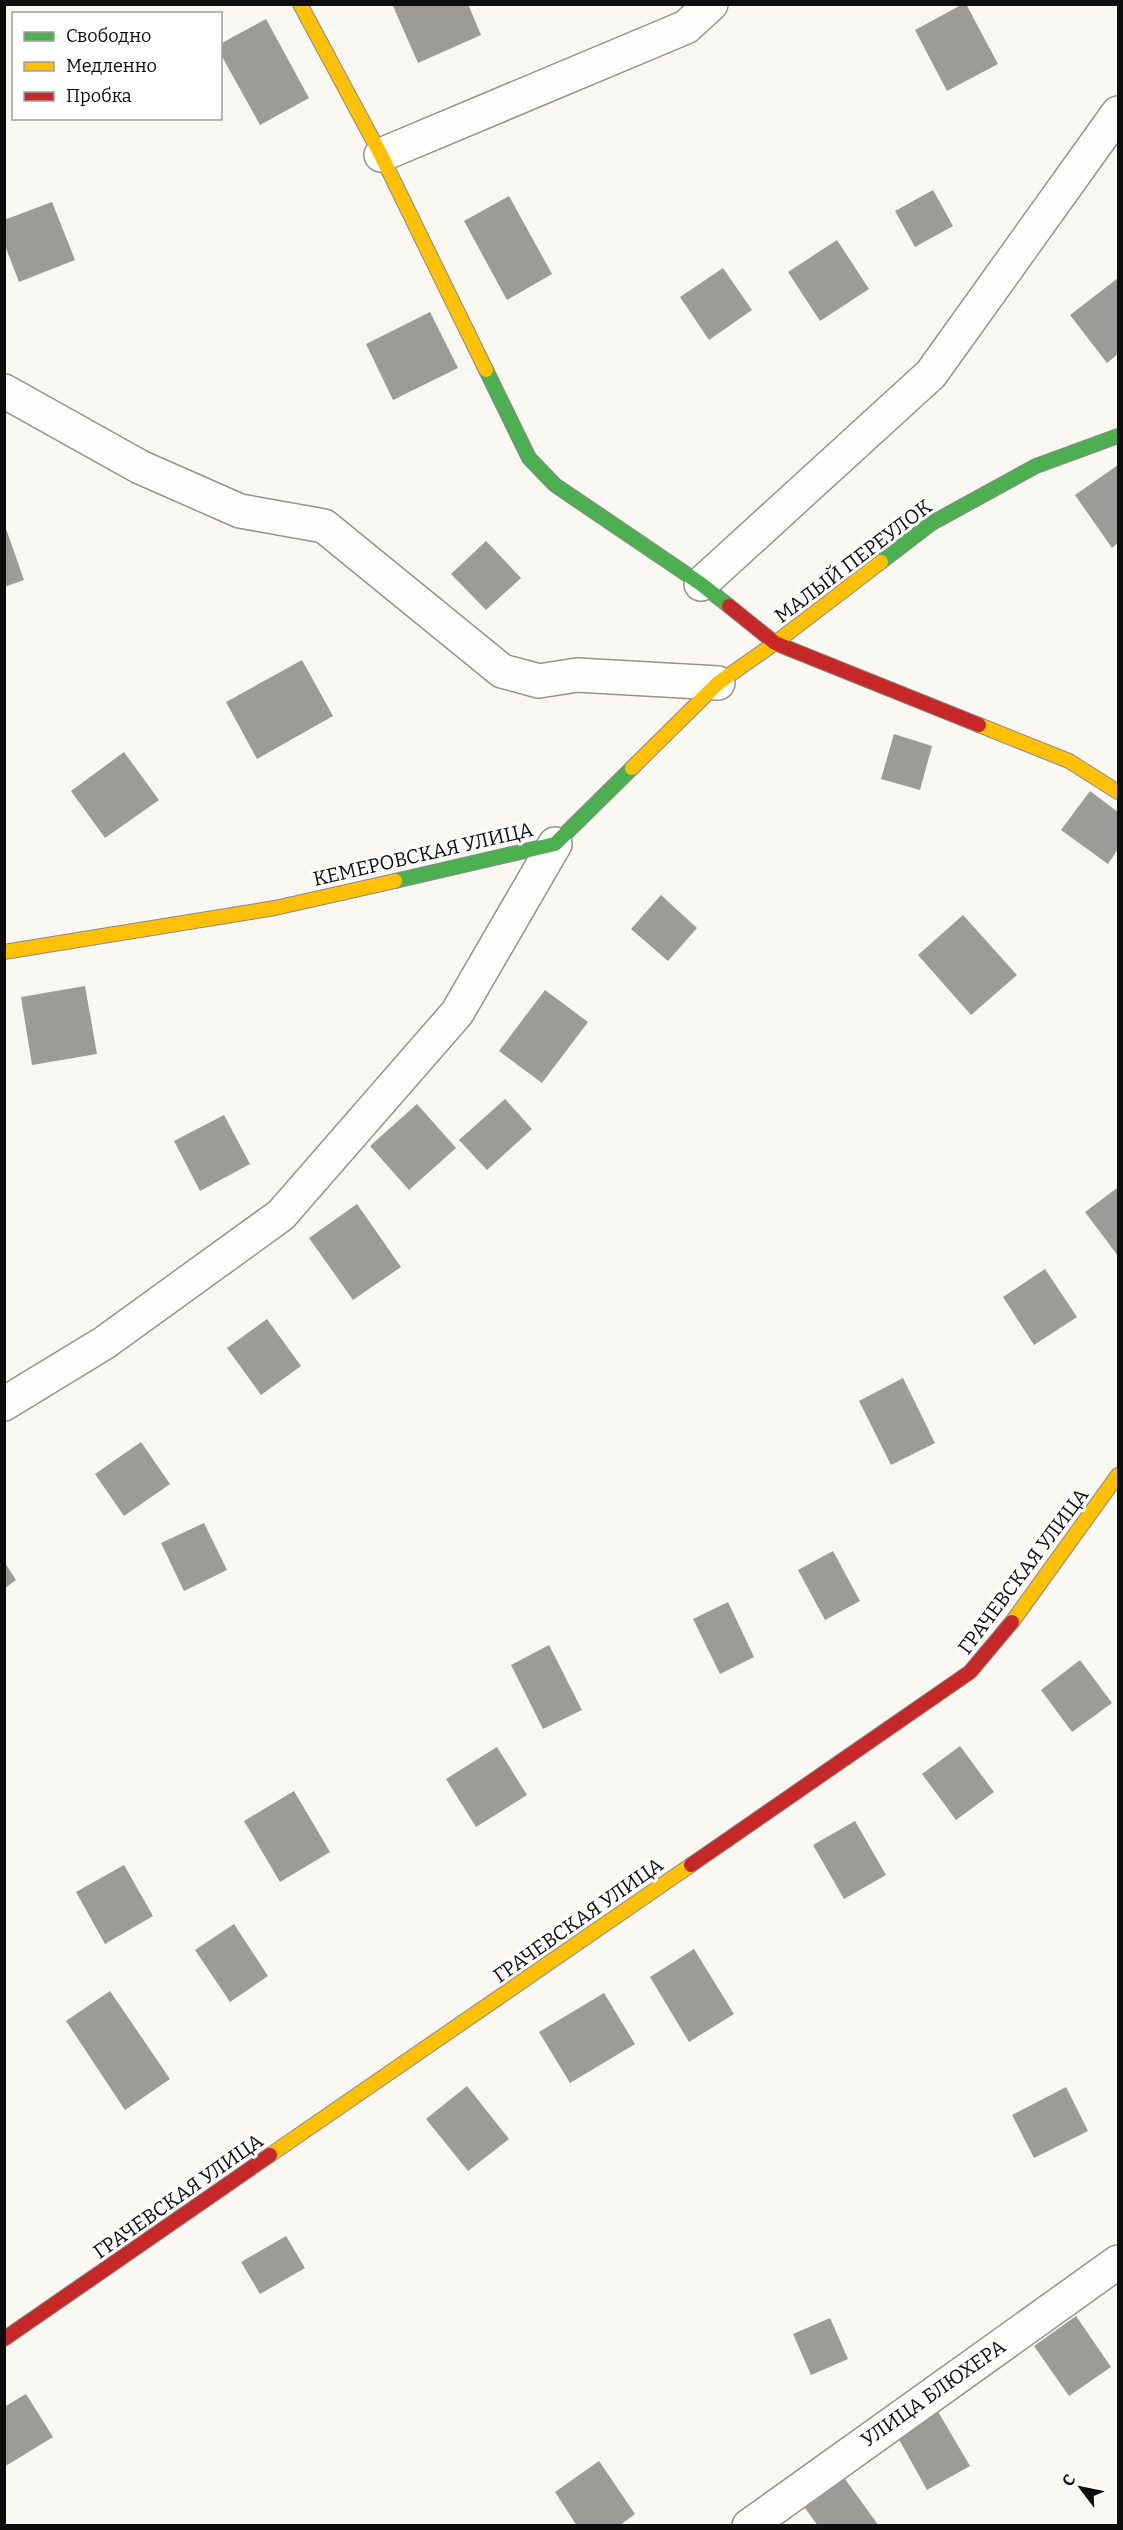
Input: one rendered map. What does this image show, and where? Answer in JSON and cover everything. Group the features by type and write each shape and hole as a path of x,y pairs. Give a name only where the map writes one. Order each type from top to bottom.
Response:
{"street":[{"path":"300,4 381,155 529,458 555,485 701,584 775,643 1069,761 1119,792"},
{"path":"381,155 686,27 711,4"},
{"path":"701,584 931,374 1119,113"},
{"path":"4,391 140,467 240,511 324,526 502,671 539,681 577,675 718,683"},
{"name":"МАЛЫЙ ПЕРЕУЛОК","path":"775,643 932,523 1036,466 1119,436"},
{"name":"КЕМЕРОВСКАЯ УЛИЦА","path":"4,952 275,908 555,844 718,683 775,643"},
{"path":"4,1404 104,1343 281,1215 457,1013 555,844"},
{"name":"ГРАЧЕВСКАЯ УЛИЦА","path":"4,2339 970,1672 1016,1617 1119,1475"},
{"name":"УЛИЦА БЛЮХЕРА","path":"749,2526 1119,2262"}],"building":[{"path":"397,4 468,4 481,35 418,63 393,6"},
{"path":"966,4 998,64 947,91 915,30"},
{"path":"266,19 309,98 260,125 222,57 222,43"},
{"path":"933,190 953,226 915,247 895,211"},
{"path":"509,196 552,274 507,300 464,221"},
{"path":"52,202 75,260 19,282 4,243 4,220"},
{"path":"837,240 869,289 820,321 788,272"},
{"path":"723,268 752,310 709,340 680,297"},
{"path":"1118,278 1118,354 1107,363 1070,315"},
{"path":"430,312 458,368 393,400 366,344"},
{"path":"1118,465 1118,543 1112,548 1075,495"},
{"path":"4,523 24,580 4,587"},
{"path":"486,541 521,578 486,610 451,574"},
{"path":"302,660 333,716 257,759 226,702"},
{"path":"894,734 932,746 920,790 881,779"},
{"path":"124,752 159,800 105,838 71,791"},
{"path":"1090,791 1118,812 1118,849 1108,864 1061,830"},
{"path":"661,895 697,928 668,961 631,929"},
{"path":"963,915 1017,975 971,1015 918,955"},
{"path":"85,986 97,1054 32,1065 21,997"},
{"path":"545,990 588,1022 542,1083 499,1051"},
{"path":"505,1099 532,1129 487,1170 459,1140"},
{"path":"417,1104 456,1148 409,1190 370,1146"},
{"path":"224,1115 250,1164 200,1191 174,1141"},
{"path":"1117,1188 1118,1190 1118,1256 1085,1212"},
{"path":"357,1204 401,1267 353,1300 309,1238"},
{"path":"1045,1269 1077,1317 1034,1345 1003,1297"},
{"path":"267,1319 301,1366 261,1395 227,1348"},
{"path":"903,1378 935,1443 891,1465 859,1401"},
{"path":"141,1442 170,1484 124,1516 95,1474"},
{"path":"204,1523 227,1570 184,1591 161,1543"},
{"path":"833,1551 860,1601 825,1620 798,1570"},
{"path":"5,1563 16,1580 5,1588"},
{"path":"728,1602 754,1657 720,1674 693,1619"},
{"path":"549,1645 582,1710 543,1729 511,1665"},
{"path":"1080,1660 1112,1703 1072,1732 1041,1690"},
{"path":"960,1746 994,1792 956,1820 922,1774"},
{"path":"497,1747 527,1795 476,1827 446,1779"},
{"path":"294,1791 330,1852 280,1882 244,1821"},
{"path":"855,1821 886,1875 844,1899 813,1845"},
{"path":"124,1865 153,1916 105,1944 76,1892"},
{"path":"234,1924 268,1976 230,2002 195,1950"},
{"path":"694,1949 734,2014 689,2042 650,1977"},
{"path":"110,1991 170,2079 125,2110 66,2021"},
{"path":"604,1993 635,2044 570,2083 539,2032"},
{"path":"467,2086 509,2139 468,2171 426,2119"},
{"path":"1066,2087 1088,2131 1034,2158 1012,2115"},
{"path":"286,2236 305,2268 260,2294 241,2262"},
{"path":"1076,2316 1111,2367 1069,2396 1034,2346"},
{"path":"830,2318 848,2359 811,2375 793,2334"},
{"path":"26,2394 53,2437 4,2467 4,2407"},
{"path":"937,2410 970,2466 927,2490 896,2434"},
{"path":"599,2461 635,2514 619,2526 577,2526 555,2492"},
{"path":"845,2479 879,2526 818,2526 805,2508"}],"traffic: fast":[{"path":"486,370 529,458 555,485 701,584 729,606"},
{"path":"881,562 932,523 1036,466 1118,436"},
{"path":"395,881 555,844 632,768"}],"traffic: slow":[{"path":"300,4 381,155 486,370"},
{"path":"632,768 718,683 775,643 881,562"},
{"path":"979,725 1069,761 1118,792"},
{"path":"4,952 275,908 395,881"},
{"path":"1012,1622 1118,1475"},
{"path":"270,2155 691,1865"}],"traffic: jam":[{"path":"729,606 775,643 979,725"},
{"path":"691,1865 970,1672 1012,1622"},
{"path":"4,2339 270,2155"}]}
